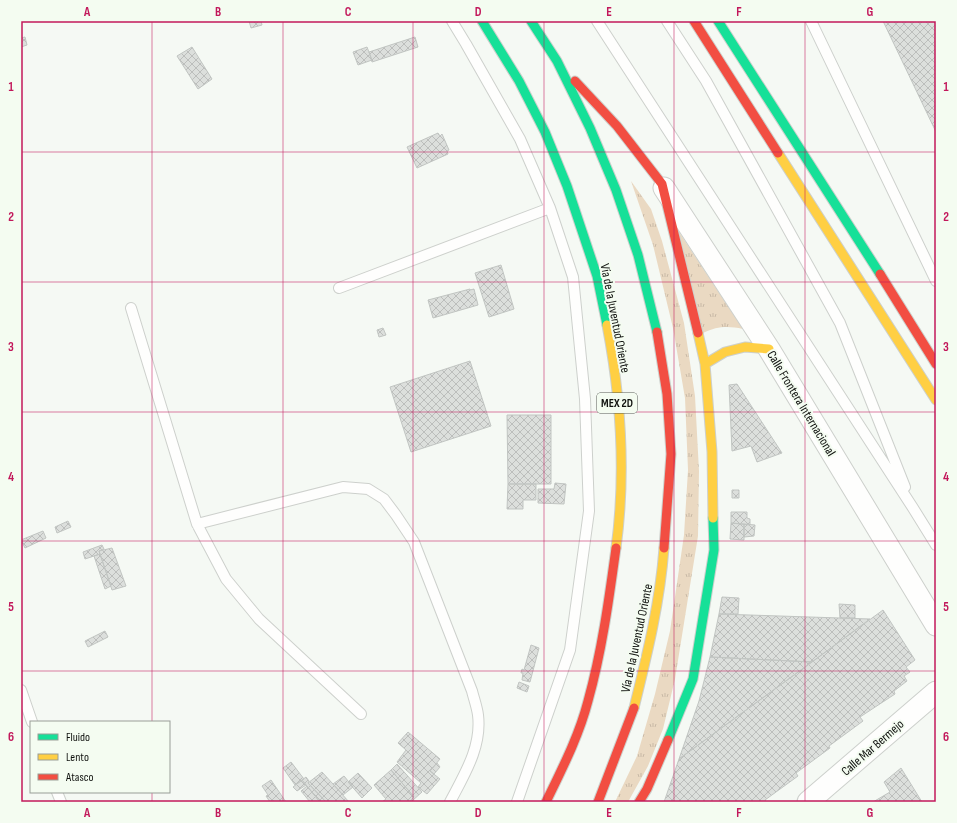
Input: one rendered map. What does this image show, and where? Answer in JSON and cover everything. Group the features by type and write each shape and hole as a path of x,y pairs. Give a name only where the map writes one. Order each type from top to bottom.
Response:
{"main road":[{"name":"Vía de la Juventud Oriente","path":"482,21 519,81 545,132 567,186 597,276 611,348 618,408 622,470 618,534 604,633 588,702 568,756 546,802"},
{"name":"Vía de la Juventud Oriente","path":"531,21 557,61 590,128 616,190 638,255 658,334 667,394 671,454 662,574 654,625 633,713 598,802"},
{"path":"694,21 936,400"},
{"path":"718,21 936,364"},
{"path":"557,61 616,126 662,184 705,364 712,452 714,550 693,679 647,789 639,802"},
{"path":"705,364 725,352 745,348 769,349"}],"street":[{"name":"Calle Frontera Internacional","path":"662,184 769,349 936,625"},
{"name":"Calle Mar Bermejo","path":"808,802 936,692"}],"lane":[{"path":"452,21 520,139 550,208 573,277 585,399 589,511 570,650 517,802"},
{"path":"597,21 936,545"},
{"path":"667,21 706,81 840,323 913,508"},
{"path":"811,21 936,281"},
{"path":"339,288 550,208"},
{"path":"131,308 197,524 226,579 259,619 361,714"},
{"path":"197,524 343,487 368,489 384,499 414,542 472,691 478,716 477,738 471,760 450,802"},
{"path":"21,690 32,721"}],"green space":[{"path":"631,181 651,209 662,241 684,323 695,396 699,471 698,536 675,679 663,729 648,766 628,802 615,802 637,756 655,694 670,631 684,535 688,470 685,398 673,328 653,245"},
{"path":"679,232 743,329 723,327 703,333"}],"building":[{"path":"249,21 261,21 262,25 251,28"},
{"path":"883,21 936,21 936,132"},
{"path":"25,37 27,45 21,47 21,38"},
{"path":"415,37 418,47 372,62 369,52"},
{"path":"192,47 212,79 198,89 177,56"},
{"path":"367,47 372,60 358,65 353,52"},
{"path":"438,133 440,136 442,134 449,150 447,151 448,154 417,168 407,147"},
{"path":"501,265 514,309 489,317 475,273"},
{"path":"474,289 478,305 433,318 428,300"},
{"path":"383,328 386,335 379,337 377,330"},
{"path":"470,361 491,426 411,452 390,387"},
{"path":"737,384 782,453 757,462 751,446 732,451 729,385"},
{"path":"507,415 551,415 551,484 508,484"},
{"path":"555,483 566,484 564,504 538,503 538,489 554,489"},
{"path":"508,484 536,484 536,500 523,500 523,509 507,509"},
{"path":"732,490 739,490 739,498 732,498"},
{"path":"731,512 747,512 747,518 750,519 750,525 731,523"},
{"path":"68,521 71,527 57,533 55,527"},
{"path":"731,523 744,524 744,540 730,539"},
{"path":"744,524 755,525 754,536 744,537"},
{"path":"43,531 46,538 25,548 21,540"},
{"path":"102,545 104,549 99,551 100,554 85,559 83,552"},
{"path":"112,548 126,586 112,590 99,551"},
{"path":"100,554 111,586 105,589 94,556"},
{"path":"722,597 739,598 738,614 719,614"},
{"path":"839,604 855,605 855,618 840,618"},
{"path":"883,610 915,660 906,667 910,672 904,676 907,681 894,691 895,694 860,717 863,721 796,773 798,776 765,800 766,802 664,802 679,759"},
{"path":"719,614 870,619 812,662 710,657"},
{"path":"105,631 108,637 88,647 85,641"},
{"path":"531,645 539,648 530,682 522,680 523,673 521,673 522,669 524,670"},
{"path":"710,657 812,662 679,759 699,701"},
{"path":"519,682 529,686 527,692 517,688"},
{"path":"408,732 440,759 430,771 440,779 427,794 418,787 421,783 397,762 406,750 398,743"},
{"path":"291,762 304,779 295,785 283,768"},
{"path":"437,763 440,767 434,774 430,771"},
{"path":"397,764 422,792 412,801 411,800 414,797 391,770"},
{"path":"901,768 922,802 873,802 890,792 884,782"},
{"path":"391,770 414,797 409,802 382,802 386,799 374,785"},
{"path":"322,772 349,802 326,802 308,783"},
{"path":"358,773 372,788 362,798 348,782"},
{"path":"344,776 353,787 343,795 333,784"},
{"path":"306,777 309,781 308,783 326,802 320,802 302,780"},
{"path":"271,780 286,802 274,802 273,800 270,802 266,796 268,795 262,786"},
{"path":"302,780 306,785 297,791 293,787"},
{"path":"307,786 320,802 310,802 301,791"}],"traffic: fast":[{"path":"482,21 519,81 545,132 567,186 597,276 607,325"},
{"path":"531,21 557,61 590,128 616,190 638,255 657,332"},
{"path":"718,21 880,274"},
{"path":"668,740 693,679 714,550 713,518"}],"traffic: slow":[{"path":"778,153 936,400"},
{"path":"607,325 619,408 621,492 616,548"},
{"path":"698,333 705,364 712,452 713,518"},
{"path":"705,364 725,352 745,347 769,349"},
{"path":"634,708 656,609 664,548"}],"traffic: jam":[{"path":"694,21 778,153"},
{"path":"575,81 617,126 662,184 698,333"},
{"path":"880,274 936,364"},
{"path":"657,332 667,394 671,454 664,548"},
{"path":"546,802 575,740 588,701 608,606 616,548"},
{"path":"598,802 634,708"},
{"path":"639,802 647,789 668,740"}]}
